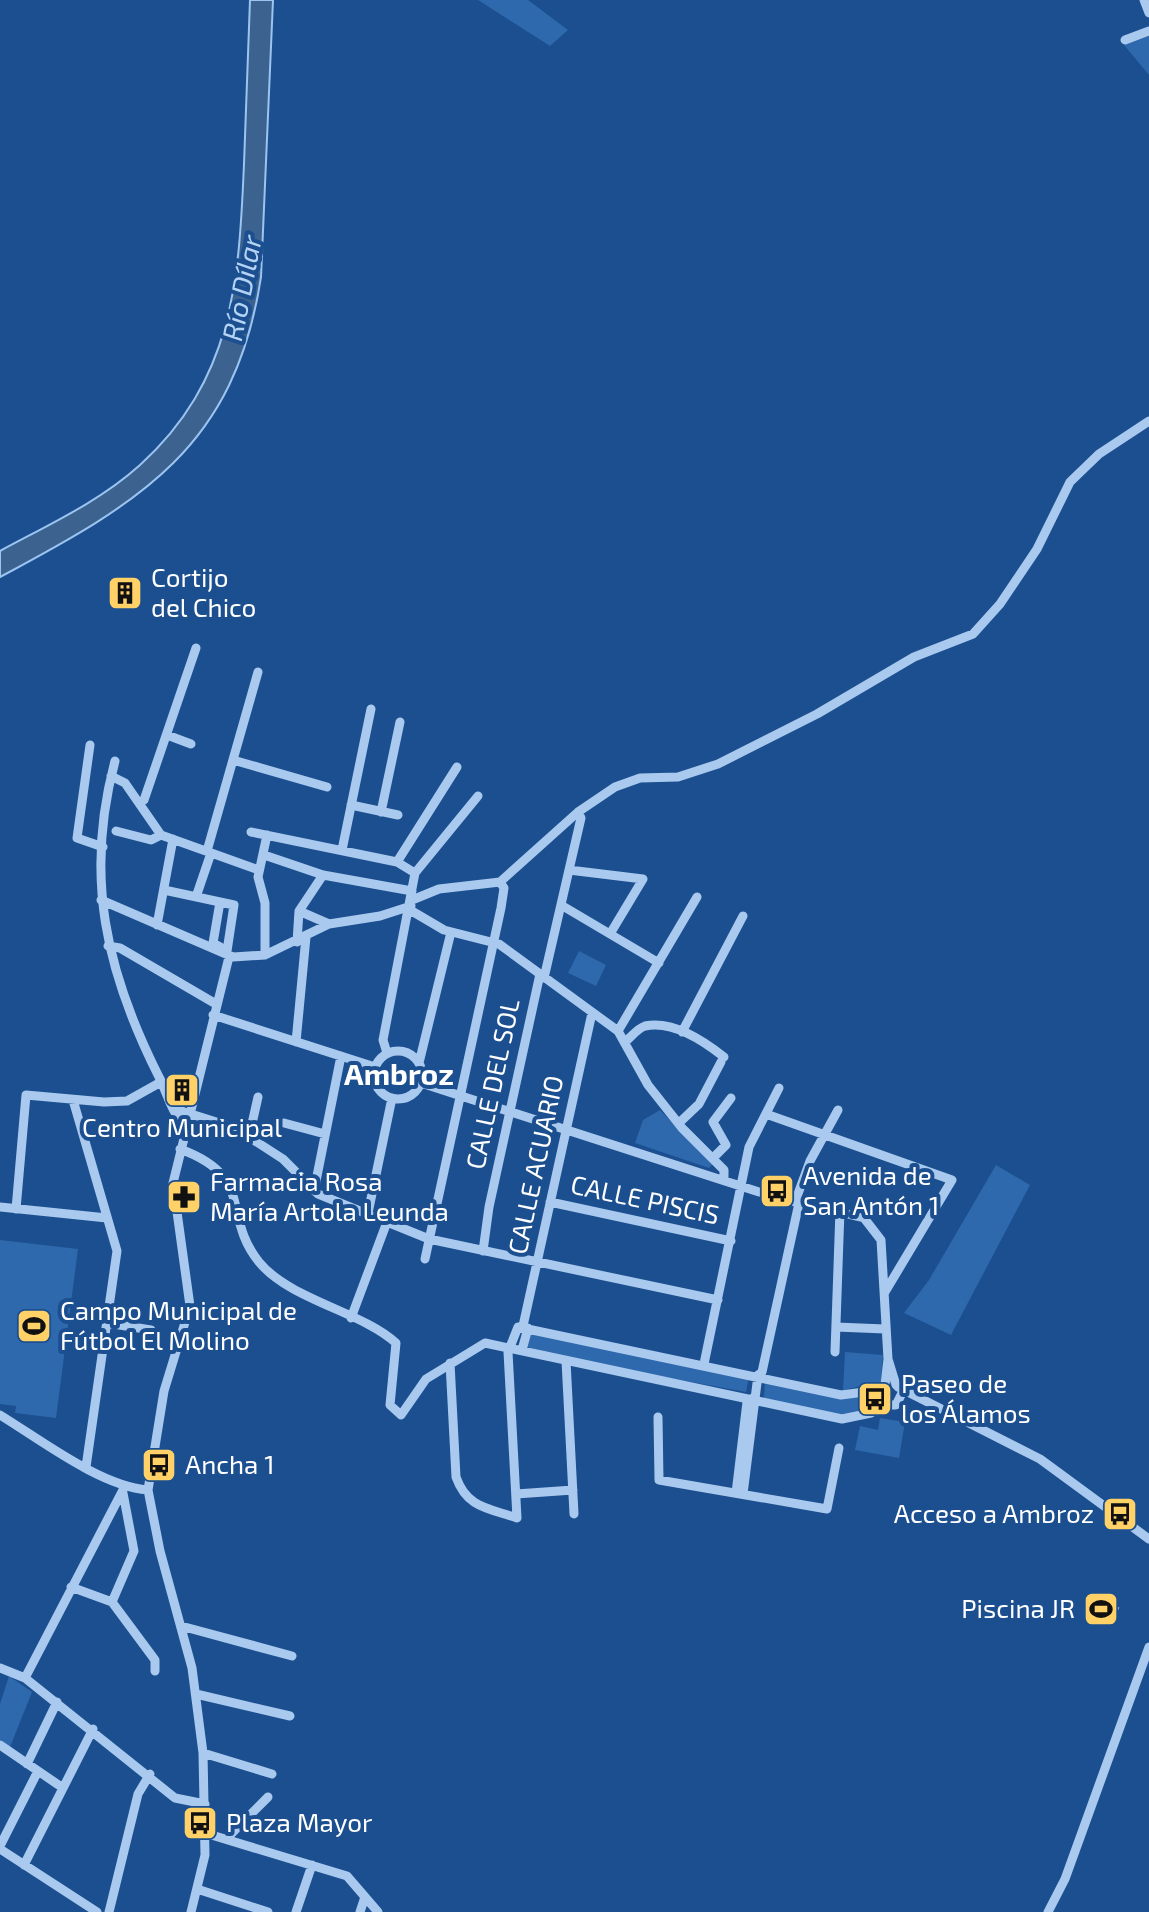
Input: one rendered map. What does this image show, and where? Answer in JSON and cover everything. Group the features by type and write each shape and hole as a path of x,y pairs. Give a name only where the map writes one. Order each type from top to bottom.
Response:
{"street":[{"path":"1144,0 1149,13"},
{"path":"1125,40 1149,31"},
{"path":"101,900 229,957 265,955 329,924 380,916 439,889 500,882 578,812 615,787 640,778 678,777 718,764 817,714 914,657 973,634 1000,604 1037,549 1070,482 1099,454 1149,421"},
{"path":"140,803 196,648"},
{"path":"196,897 258,672"},
{"path":"342,850 371,709"},
{"path":"381,812 400,722"},
{"path":"167,735 191,744"},
{"path":"90,745 77,838 103,847"},
{"path":"233,760 327,787"},
{"path":"115,761 103,847 101,900 108,946 115,976 161,1082 175,1109 186,1120 229,1126 283,1159 314,1191 429,1239 718,1300"},
{"path":"397,862 457,767"},
{"path":"111,776 125,783 161,835 259,870"},
{"path":"415,873 420,871 478,796"},
{"path":"351,805 398,815"},
{"name":"CALLE DEL SOL","path":"483,1251 510,1111 581,818 578,812"},
{"path":"116,831 151,840 161,835"},
{"path":"251,832 397,862 415,873"},
{"path":"265,955 265,903 259,870 267,835"},
{"path":"157,925 173,839"},
{"path":"264,855 411,902 451,932 493,942 542,976 618,1031 648,1085 724,1170 724,1178"},
{"path":"569,870 643,879 610,934"},
{"path":"387,1053 383,1040 415,873"},
{"path":"296,1042 301,940 299,911 323,874"},
{"path":"425,1259 504,888 500,882"},
{"path":"164,890 196,897 220,902 234,905 227,951 213,943 220,902"},
{"path":"618,1031 697,897"},
{"path":"561,905 659,963"},
{"path":"299,911 315,915 329,924"},
{"path":"682,1032 743,916"},
{"path":"419,1063 402,1051 387,1053 375,1067 377,1088 392,1098 410,1096 421,1083 419,1063 451,932"},
{"path":"108,946 120,948 216,1004"},
{"path":"191,1912 205,1855 203,1753 196,1694 148,1490 164,1391 190,1306 173,1183 186,1120 229,957"},
{"name":"CALLE ACUARIO","path":"522,1350 550,1202 592,1013"},
{"path":"213,1015 375,1067"},
{"path":"625,1042 643,1027 682,1032 705,1042 723,1059 701,1100 677,1121"},
{"path":"314,1191 341,1056"},
{"path":"395,1057 410,1061 416,1071 415,1082 402,1093 385,1088 380,1078 382,1066 395,1057"},
{"path":"16,1209 26,1095 127,1101 161,1082"},
{"path":"180,1149 200,1157 230,1183 242,1233 266,1269 396,1343 390,1405 401,1415 426,1379 485,1343 842,1419 871,1413 883,1405 896,1405 888,1359 878,1232 864,1218 797,1202 421,1083"},
{"path":"704,1364 749,1147 779,1088"},
{"path":"249,1137 258,1097"},
{"path":"368,1213 392,1098"},
{"path":"713,1158 726,1145 713,1122 731,1098"},
{"path":"73,1100 117,1251 86,1467"},
{"path":"740,1494 753,1398 758,1375 762,1372 797,1202 824,1135 838,1110"},
{"path":"766,1114 952,1180 885,1292"},
{"path":"284,1123 325,1134"},
{"name":"CALLE PISCIS","path":"550,1202 731,1241"},
{"path":"0,1207 107,1218"},
{"path":"835,1352 840,1210"},
{"path":"351,1318 387,1222"},
{"path":"107,1323 151,1330"},
{"path":"450,1363 456,1477 462,1494 471,1503 517,1518 509,1347 514,1330 526,1327 574,1340 758,1375 841,1395 892,1388 913,1393 1040,1459 1149,1539"},
{"path":"836,1327 885,1329"},
{"path":"566,1361 574,1514"},
{"path":"883,1405 879,1398 892,1388"},
{"path":"0,1415 86,1467 121,1493 134,1551 112,1602"},
{"path":"658,1417 659,1480 827,1509 839,1448"},
{"path":"121,1493 148,1490"},
{"path":"516,1494 573,1490"},
{"path":"25,1678 121,1493"},
{"path":"71,1587 112,1602 155,1660 155,1671"},
{"path":"181,1626 292,1656"},
{"path":"1048,1912 1065,1879 1149,1647"},
{"path":"0,1668 25,1678 150,1774 175,1798 205,1804"},
{"path":"196,1694 290,1716"},
{"path":"27,1764 57,1702"},
{"path":"24,1865 93,1729"},
{"path":"0,1745 63,1788"},
{"path":"203,1753 272,1774"},
{"path":"38,1771 0,1848 97,1912"},
{"path":"109,1912 138,1794 150,1774"},
{"path":"227,1838 268,1797"},
{"path":"205,1833 347,1876 378,1912"},
{"path":"296,1912 312,1865"},
{"path":"197,1889 268,1912"},
{"path":"360,1912 365,1897"}],"shaded area":[{"path":"478,0 528,0 568,30 550,46"},
{"path":"1149,36 1149,75 1124,45"},
{"path":"579,951 606,965 596,986 568,973"},
{"path":"660,1110 713,1164 709,1168 635,1143 643,1120"},
{"path":"996,1165 1030,1185 951,1335 904,1313 929,1280"},
{"name":"Campo Municipal de Fútbol El Molino","path":"0,1240 78,1249 56,1418 15,1413 16,1406 0,1404"},
{"path":"531,1332 749,1377 746,1392 571,1360 527,1347"},
{"path":"845,1352 883,1355 881,1382 843,1390"},
{"path":"765,1380 842,1397 875,1395 878,1405 852,1415 822,1413 764,1398"},
{"path":"880,1418 905,1422 899,1458 855,1450 860,1426 878,1430"},
{"path":"9,1676 32,1692 10,1747 0,1740 0,1704"}],"water":[{"name":"Río Dílar","path":"250,0 273,0 261,277 248,336 229,385 204,427 173,463 137,494 96,523 0,577 0,551 90,502 140,465 171,433 195,399 212,364 225,327 239,249"},
{"name":"Piscina JR","path":"1091,1597 1118,1608 1112,1622 1085,1610"}],"place":[{"name":"Cortijo del Chico","path":"125,593"},
{"name":"Centro Municipal","path":"182,1090"},
{"name":"Avenida de San Antón 1","path":"777,1191"},
{"name":"Farmacia Rosa María Artola Leunda","path":"184,1197"},
{"name":"Campo Municipal de Fútbol El Molino","path":"34,1326"},
{"name":"Paseo de los Álamos","path":"875,1399"},
{"name":"Ancha 1","path":"159,1465"},
{"name":"Acceso a Ambroz","path":"1120,1514"},
{"name":"Piscina JR","path":"1101,1609"},
{"name":"Plaza Mayor","path":"200,1823"}],"district":[{"name":"Ambroz","path":"399,1075"}]}
